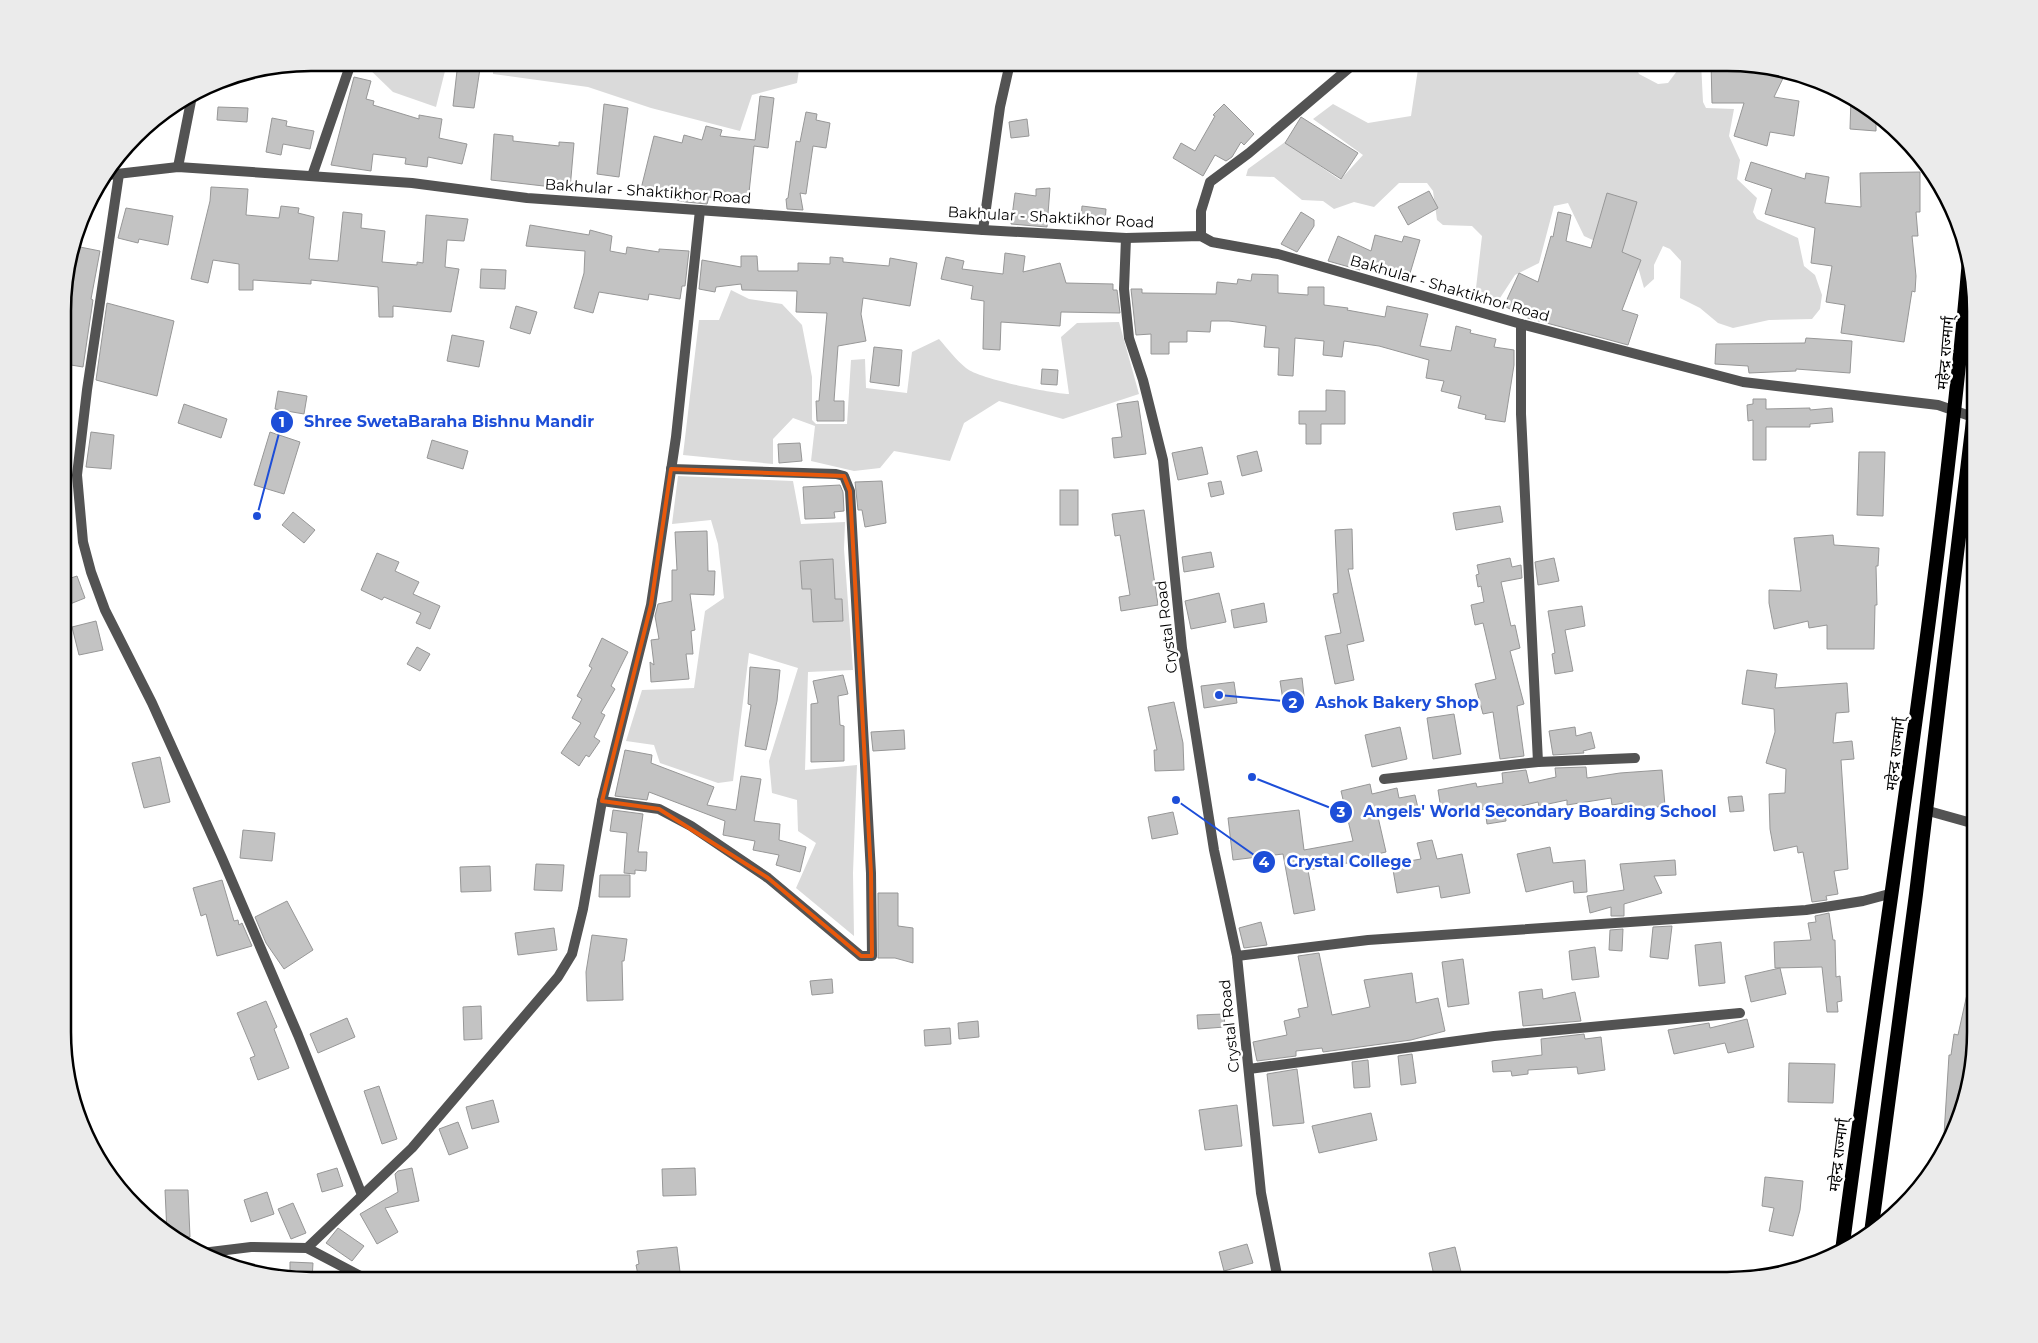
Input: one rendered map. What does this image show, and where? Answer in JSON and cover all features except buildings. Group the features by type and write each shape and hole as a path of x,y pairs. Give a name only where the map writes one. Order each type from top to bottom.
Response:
{"highway":[{"name":"महेन्द्र राज्मार्ग्","path":"1843,1242 1956,411 1966,295"},
{"path":"1872,1222 1967,467"}],"street":[{"path":"312,176 348,71"},
{"path":"984,230 1000,107 1008,71"},
{"path":"1201,236 1201,211 1210,182 1249,153 1344,71"},
{"path":"178,167 191,103"},
{"name":"Bakhular - Shaktikhor Road","path":"114,174 178,167 412,183 527,198 984,230 1126,238 1201,236 1212,242 1278,254 1521,324 1743,382 1938,405 1956,411 1967,410"},
{"path":"119,174 87,390 77,475 83,542 91,572 105,610 152,703 222,858 298,1034 362,1195"},
{"path":"307,1248 412,1148 558,977 572,954 583,909 602,801 651,604 672,469 700,210"},
{"name":"Crystal Road","path":"1126,238 1124,289 1129,338 1143,380 1163,460 1182,648 1214,850 1237,956 1261,1193 1276,1272"},
{"path":"1521,324 1521,414 1538,762"},
{"path":"602,801 659,809 691,826 768,878 861,956 872,956 872,872 850,491 844,476 836,474 672,469"},
{"path":"1384,779 1538,762 1635,758"},
{"path":"1925,810 1967,822"},
{"path":"1237,956 1368,940 1806,910 1863,901 1892,893"},
{"path":"1249,1069 1494,1036 1740,1013"},
{"path":"215,1251 252,1247 307,1248 353,1272"}],"highlighted area":[{"path":"671,469 844,476 850,491 871,873 872,956 861,956 768,878 659,809 602,801 651,605"}],"shaded area":[{"path":"371,71 445,71 436,107 393,92"},
{"path":"493,71 799,71 797,83 752,95 740,131 651,108 588,87 493,74"},
{"path":"1418,71 1638,71 1639,74 1658,84 1668,83 1677,71 1701,71 1703,102 1706,108 1734,109 1729,136 1740,160 1737,179 1757,198 1753,212 1757,219 1798,238 1804,266 1815,275 1822,295 1820,309 1812,319 1769,320 1733,328 1718,323 1700,308 1680,298 1681,261 1670,249 1663,246 1654,265 1654,279 1644,288 1636,260 1584,236 1568,203 1554,206 1539,263 1515,275 1500,298 1493,299 1476,288 1482,236 1472,226 1443,225 1437,220 1433,191 1427,183 1399,183 1374,207 1354,202 1334,209 1323,201 1302,200 1274,177 1246,176 1248,169 1285,142 1340,180 1363,155 1313,119 1333,104 1368,123 1411,116"},
{"path":"731,290 749,299 782,304 802,325 812,377 812,420 816,424 847,424 851,360 865,359 866,388 907,393 912,352 939,339 959,362 973,372 1015,385 1069,394 1061,337 1077,323 1119,322 1139,394 1063,419 999,401 964,423 950,461 894,451 880,468 854,471 811,461 815,426 793,418 773,439 773,464 683,455 699,320 719,320"},
{"path":"678,476 793,481 801,524 845,522 844,549 853,670 808,672 805,770 857,765 853,873 854,936 796,888 816,843 798,831 797,800 772,793 769,761 798,668 749,653 733,781 718,783 660,763 654,745 626,741 642,690 694,688 705,611 724,598 718,544 711,520 672,524"}],"place":[{"name":"Shree SwetaBaraha Bishnu Mandir","path":"257,516"},
{"name":"Ashok Bakery Shop","path":"1219,695"},
{"name":"Angels' World Secondary Boarding School","path":"1252,777"},
{"name":"Crystal College","path":"1176,800"}]}
